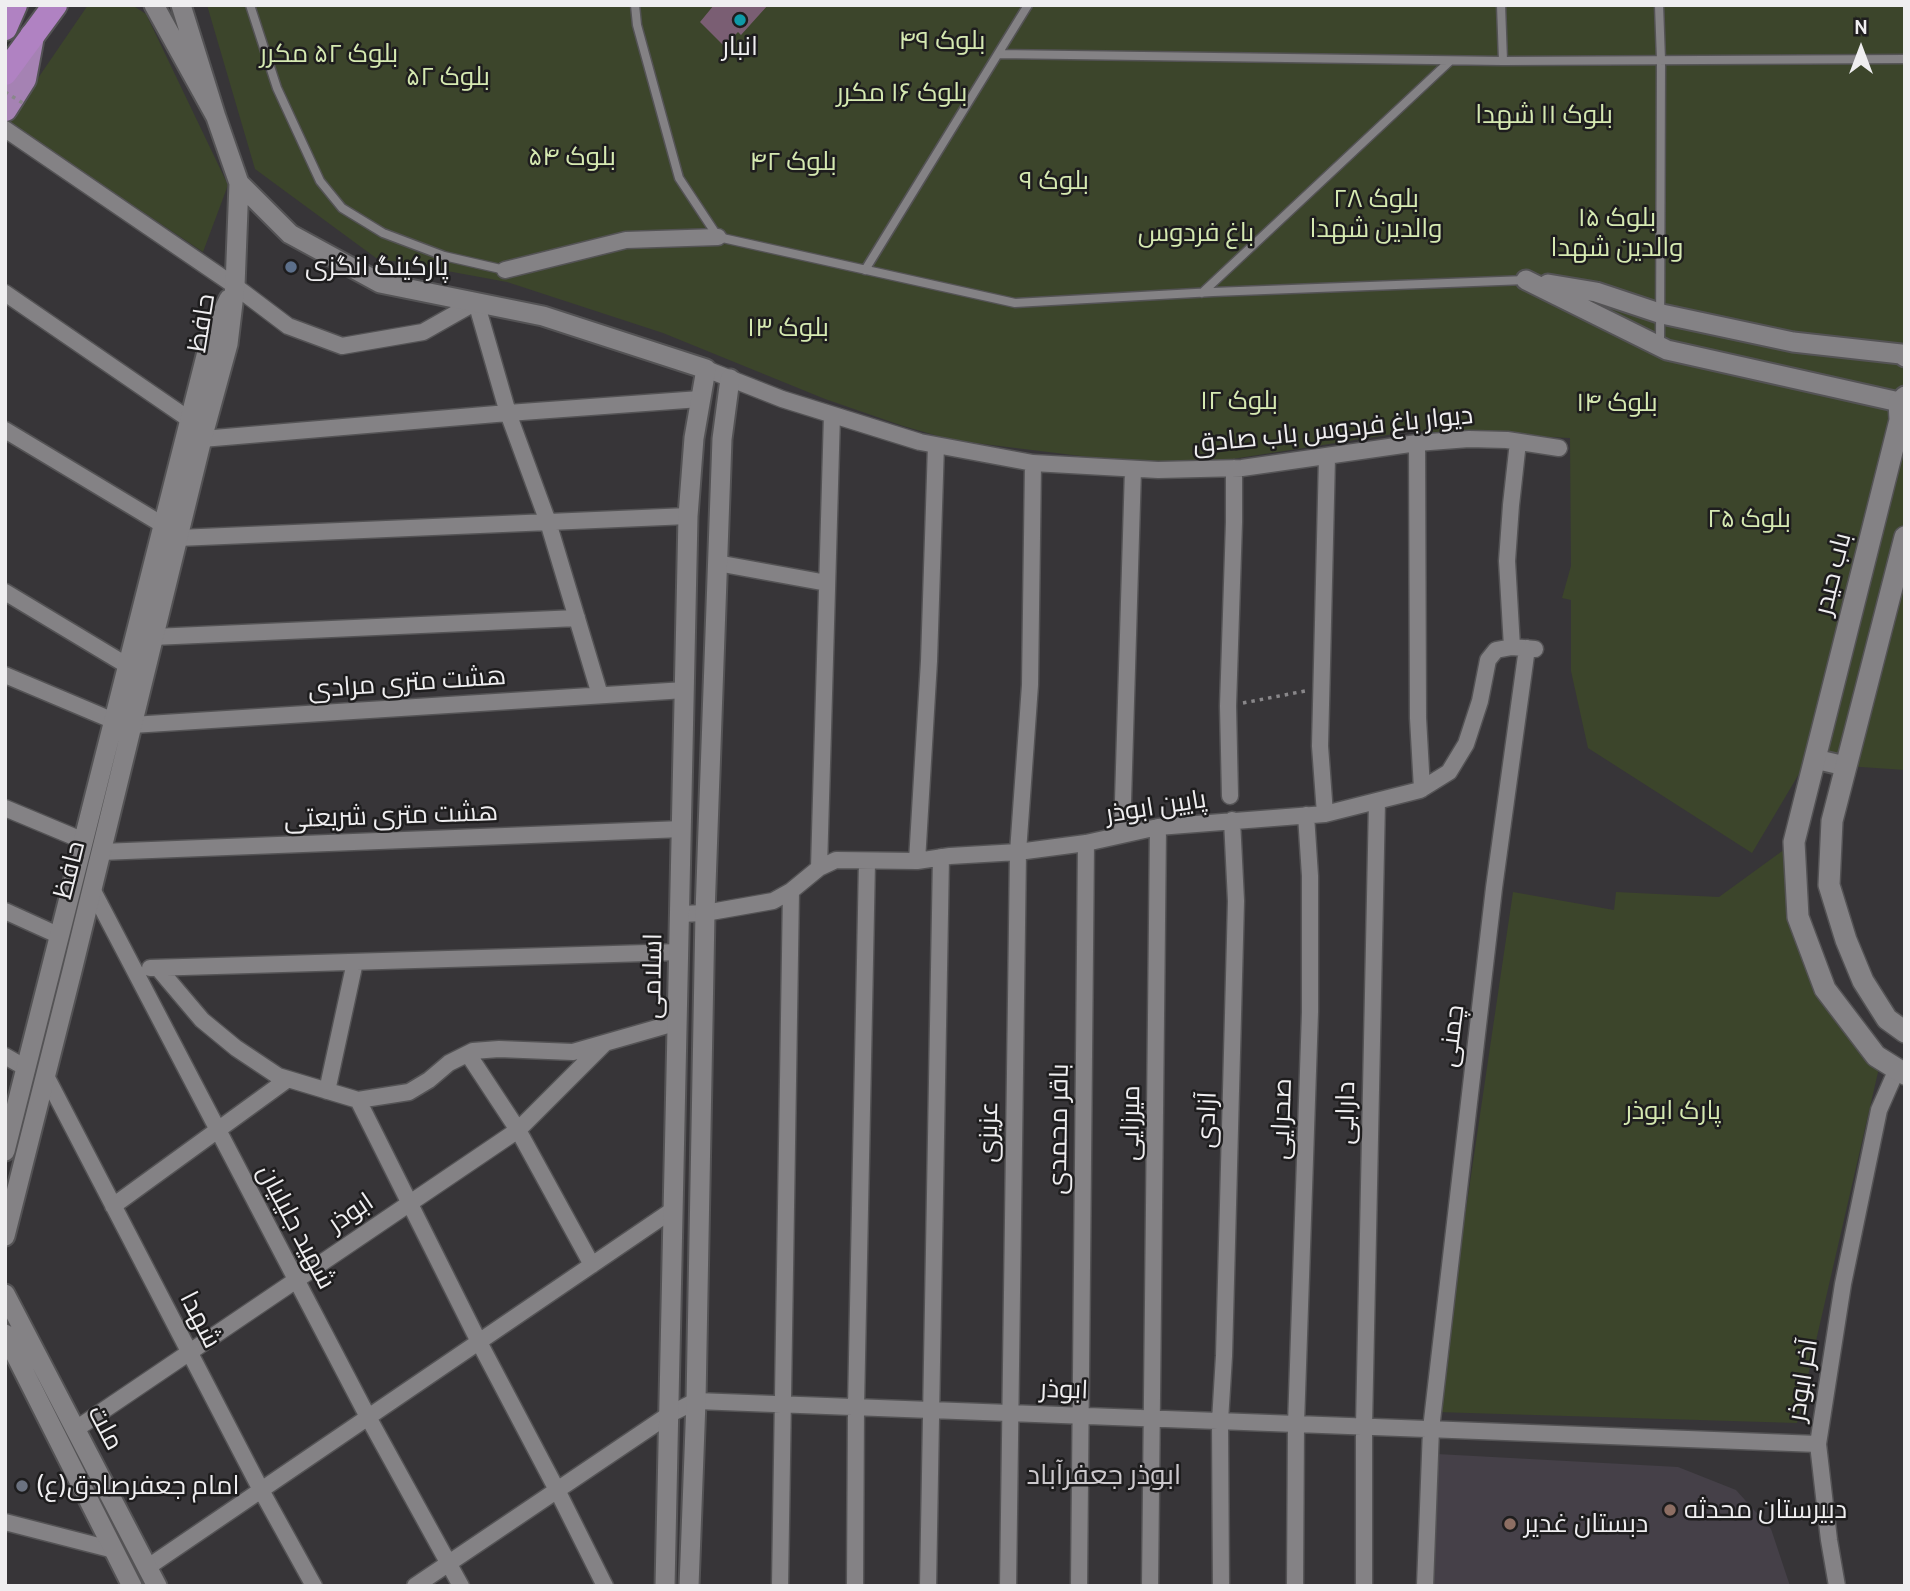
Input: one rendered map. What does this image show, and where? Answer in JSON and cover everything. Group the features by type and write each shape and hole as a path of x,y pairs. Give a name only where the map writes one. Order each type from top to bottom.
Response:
{"highway":[{"path":"5,73 55,5"}],"main road":[{"path":"16,107 32,36"},
{"name":"باب حیدر","path":"1901,1071 1876,1056 1825,989 1798,917 1794,842 1900,421 1902,399"},
{"path":"1905,537 1832,821 1829,885 1846,940 1863,981 1887,1019 1905,1032"}],"street":[{"path":"154,5 216,117"},
{"path":"181,5 239,183 235,286"},
{"path":"5,130 235,286 288,326 342,346 423,332 476,302"},
{"path":"239,183 290,234 380,283 543,316 706,369"},
{"path":"505,271 626,240 718,237"},
{"path":"1526,280 1596,292 1662,314 1793,342 1901,354 1905,357"},
{"path":"1526,280 1667,350 1902,399"},
{"name":"حافظ","path":"5,1151 84,841 153,637 167,534 190,421 211,336 235,286"},
{"name":"حافظ","path":"5,1236 101,852 123,723 128,666 167,534 202,439 228,344 235,286"},
{"path":"5,293 190,421"},
{"path":"476,302 508,413 548,522 600,695"},
{"name":"دیوار باغ فردوس باب صادق","path":"706,369 782,399 920,442 1033,463 1158,470 1234,468 1417,443 1469,439 1559,448"},
{"name":"اسلامی","path":"665,1586 688,516 694,438 706,369"},
{"name":"اسلامی","path":"689,1586 696,1401 705,913 722,439 730,379"},
{"path":"202,439 700,400"},
{"path":"819,868 832,415"},
{"path":"5,430 167,534 688,516"},
{"name":"چمنی","path":"1425,1586 1431,1429 1492,902 1525,648 1507,561 1518,442"},
{"path":"1417,443 1418,718 1422,789"},
{"path":"917,861 929,661 936,445"},
{"path":"1325,814 1320,746 1327,457"},
{"name":"عزیزی","path":"1008,1586 1018,852 1030,685 1033,463"},
{"path":"1230,796 1228,706 1234,468"},
{"path":"1122,834 1133,469"},
{"path":"717,563 827,583"},
{"path":"5,592 128,666"},
{"path":"153,637 577,618"},
{"name":"پایین ابوذر","path":"680,914 705,913 773,901 791,891 819,868 836,860 917,861 1018,852 1086,843 1158,827 1325,814 1422,789 1449,772 1466,744 1480,701 1488,660 1496,650 1525,648"},
{"path":"5,675 123,723"},
{"name":"هشت متری مرادی","path":"123,723 685,690"},
{"path":"1815,759 1845,766"},
{"name":"دارابی","path":"1364,1586 1364,1426 1377,801"},
{"path":"5,808 84,841"},
{"name":"صحرایی","path":"1295,1586 1296,1424 1310,1012 1310,876 1306,815"},
{"name":"آزادی","path":"1221,1586 1220,1421 1225,1342 1235,990 1236,901 1232,820"},
{"name":"میرزایی","path":"1150,1586 1158,827"},
{"name":"هشت متری شریعتی","path":"101,852 682,829"},
{"name":"باقر محمدی","path":"1079,1586 1086,843"},
{"path":"928,1586 941,857"},
{"path":"855,1586 867,861"},
{"name":"شهید جلیلیان","path":"92,889 368,1417 461,1586"},
{"path":"780,1586 791,891"},
{"path":"5,911 60,936"},
{"path":"134,969 680,952"},
{"path":"327,1091 355,962"},
{"path":"159,968 202,1020 236,1048 278,1076 358,1100 409,1092 449,1063 473,1051 499,1049 573,1052 678,1021"},
{"name":"ابوذر","path":"76,1429 518,1130 605,1043"},
{"path":"468,1054 518,1130 592,1265"},
{"path":"5,1056 26,1068"},
{"name":"آخر ابوذر","path":"1431,1429 1818,1444 1843,1284 1879,1110 1901,1071"},
{"name":"شهدا","path":"46,1076 261,1490 314,1586"},
{"path":"113,1206 288,1079"},
{"path":"358,1100 605,1586"},
{"path":"148,1567 674,1209"},
{"name":"ملت","path":"5,1294 157,1586"},
{"name":"ملت","path":"5,1334 132,1586"},
{"path":"415,1586 670,1414 696,1401"},
{"name":"ابوذر","path":"696,1401 1431,1429"},
{"path":"1818,1444 1837,1586"},
{"path":"5,1522 114,1550"}],"lane":[{"path":"250,5 277,88 320,181 342,208 383,233 444,256 505,271"},
{"path":"635,5 637,25 679,178 718,237 1015,303 1526,280"},
{"path":"865,270 1028,5"},
{"path":"1501,5 1503,61"},
{"path":"1659,5 1660,347"},
{"path":"998,54 1450,61 1905,59"},
{"path":"1202,293 1450,61"}],"path":[{"path":"5,92 16,107"},
{"path":"1228,706 1321,688"}],"shaded area":[{"path":"1437,1454 1678,1467 1736,1490 1771,1529 1790,1586 1432,1586"}],"green space":[{"path":"88,5 132,5 146,14 228,185 203,252 8,122"},
{"name":"باغ فردوس","path":"207,5 1905,5 1905,770 1846,766 1809,757 1752,853 1588,748 1571,671 1571,600 1562,598 1571,566 1570,438 1413,431 1213,462 1121,461 975,443 903,426 825,399 663,333 507,282 376,258 255,169"},
{"name":"پارک ابوذر","path":"1785,849 1808,970 1879,1068 1797,1423 1436,1412 1513,892 1614,910 1616,892 1719,897"}],"building":[{"path":"714,5 768,5 741,35 738,32 724,46 700,22"}],"place":[{"name":"انبار","path":"740,20"},
{"name":"پارکینگ انگزی","path":"291,267"},
{"name":"امام جعفرصادق(ع)","path":"22,1486"},
{"name":"دبیرستان محدثه","path":"1670,1510"},
{"name":"دبستان غدیر","path":"1510,1524"}],"district":[{"name":"ابوذر جعفرآباد","path":"1104,1476"}],"park label":[{"name":"بلوک ۴۹","path":"942,41"},
{"name":"بلوک ۵۲ مکرر","path":"329,54"},
{"name":"بلوک ۵۲","path":"448,77"},
{"name":"بلوک ۱۶ مکرر","path":"902,93"},
{"name":"بلوک ۱۱ شهدا","path":"1544,115"},
{"name":"بلوک ۵۴","path":"572,157"},
{"name":"بلوک ۴۲","path":"793,162"},
{"name":"بلوک ۹","path":"1054,181"},
{"name":"بلوک ۲۸ والدین شهدا","path":"1376,214"},
{"name":"بلوک ۱۵ والدین شهدا","path":"1617,233"},
{"name":"بلوک ۱۳","path":"788,328"},
{"name":"بلوک ۱۲","path":"1239,401"},
{"name":"بلوک ۱۴","path":"1617,403"},
{"name":"بلوک ۲۵","path":"1749,519"}]}
